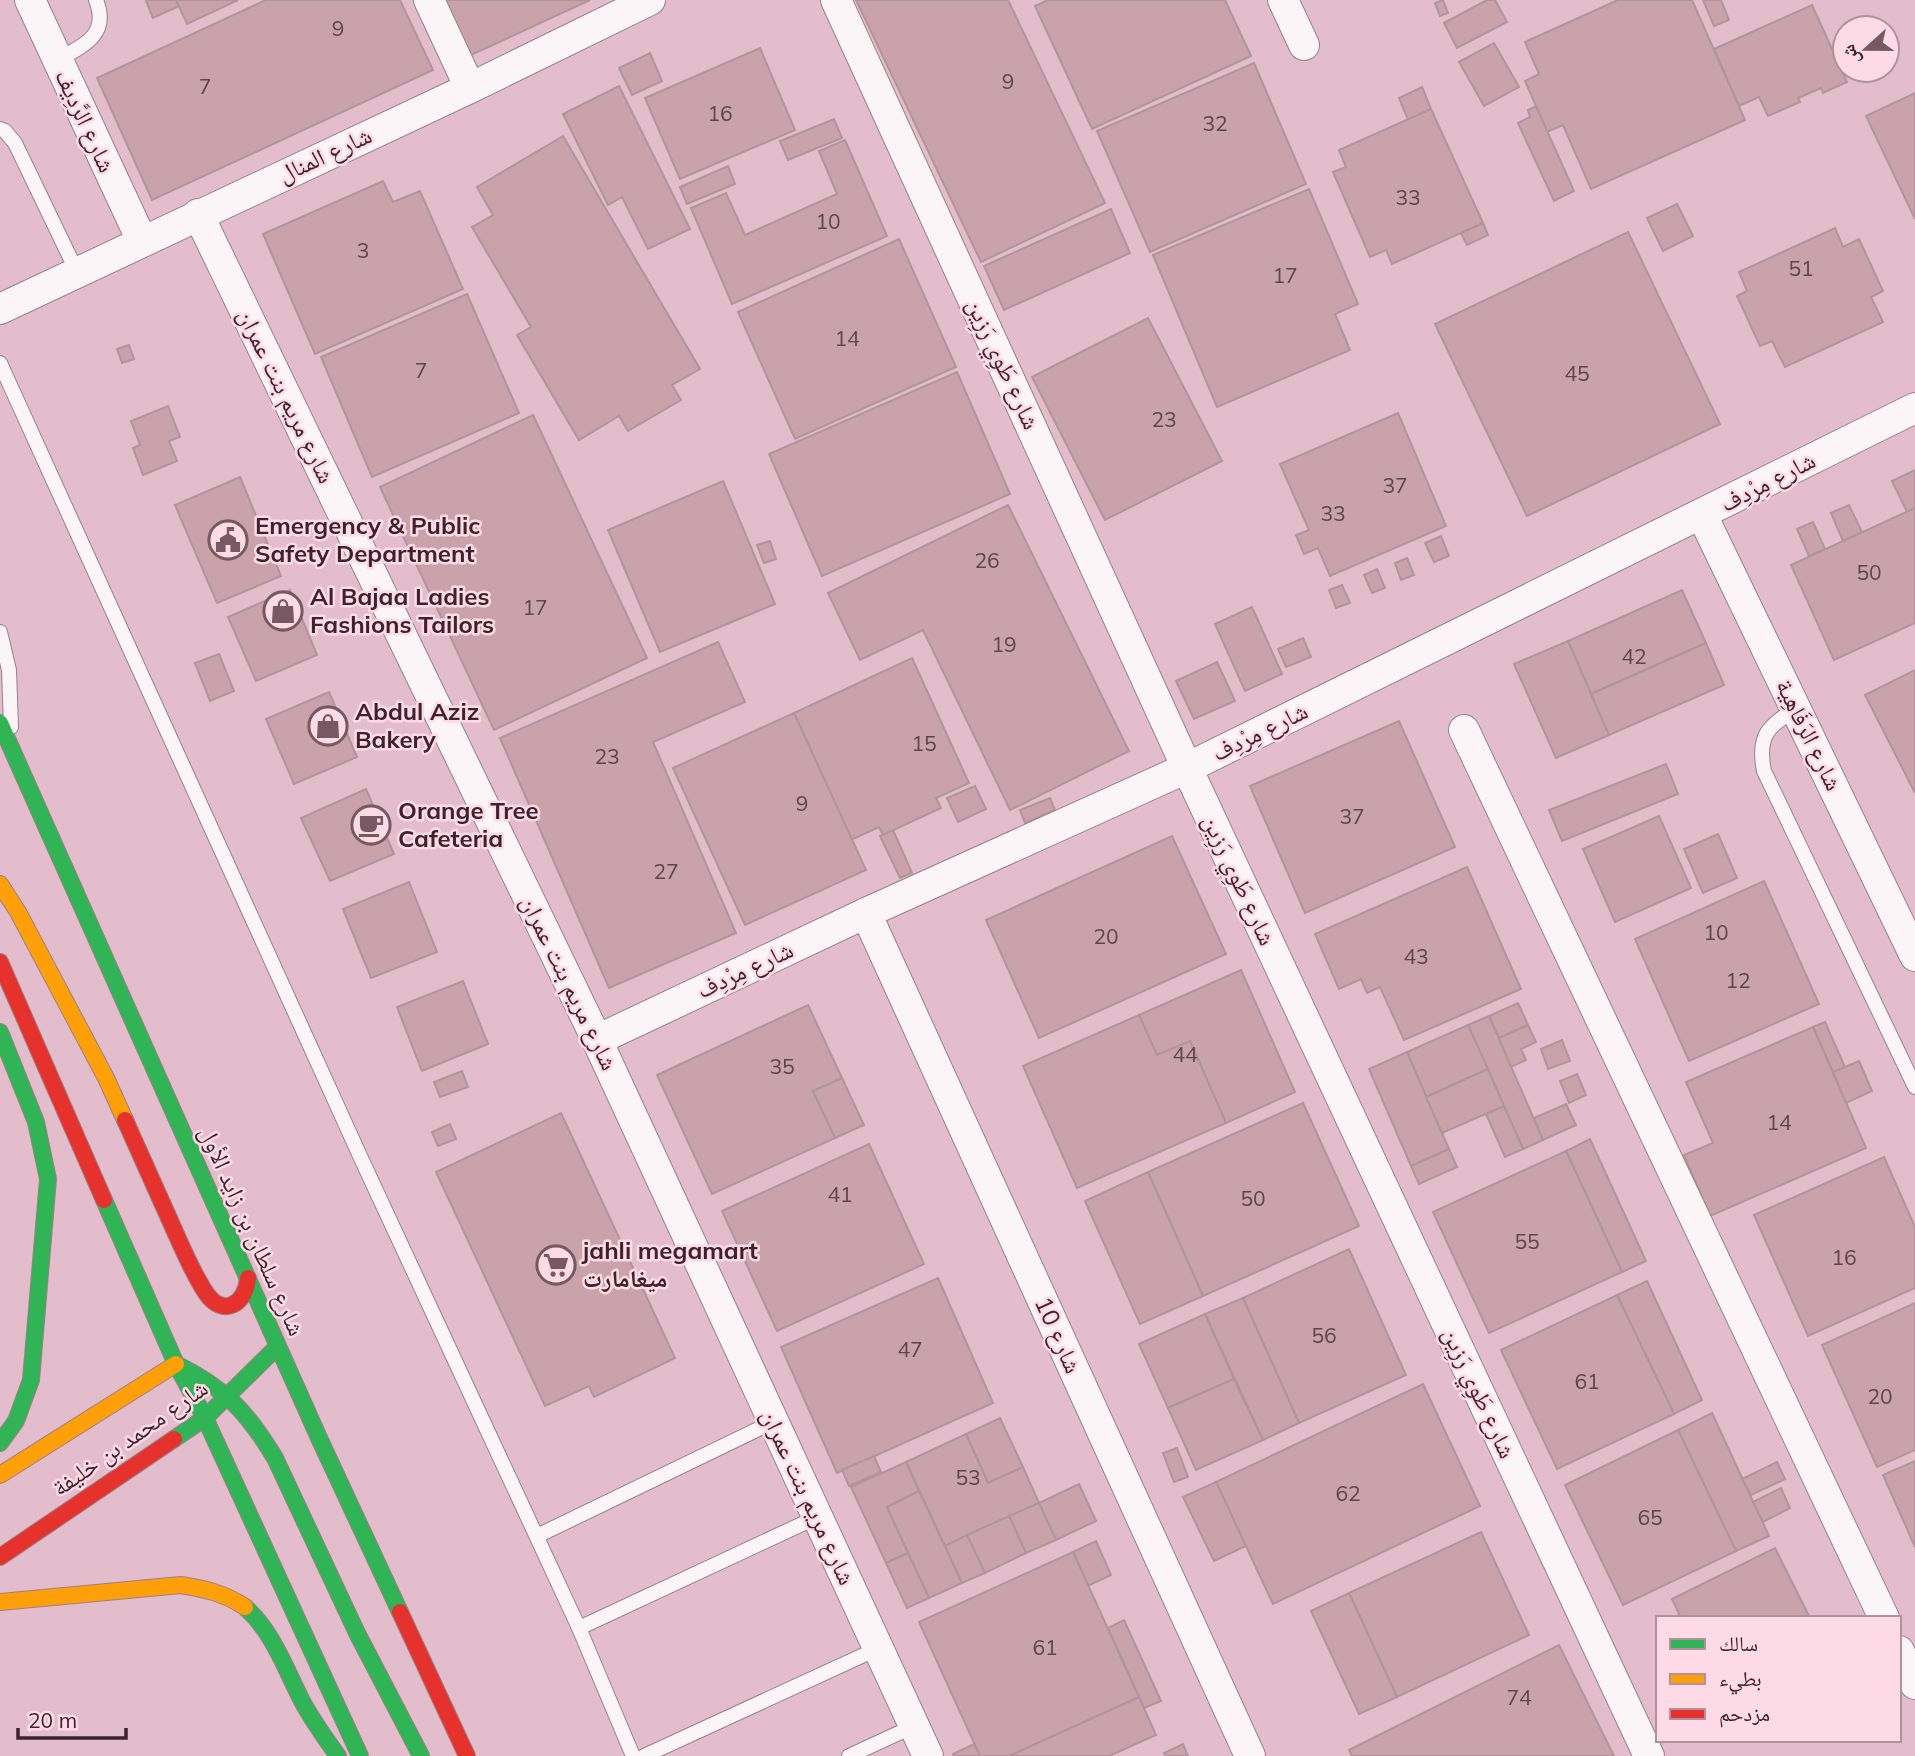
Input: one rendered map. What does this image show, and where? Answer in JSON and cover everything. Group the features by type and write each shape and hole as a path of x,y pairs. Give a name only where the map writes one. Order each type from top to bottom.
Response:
{"main road":[{"name":"شارع سلطان بن زايد الأول","path":"0,723 277,1347 467,1756"},
{"path":"0,884 18,912 106,1078 189,1262 207,1295 217,1304 229,1306 240,1301 247,1290 248,1278"},
{"path":"0,962 176,1364 205,1418 360,1756"},
{"path":"0,1032 35,1120 46,1159 48,1179 31,1380 24,1405 12,1430 0,1443"},
{"name":"شارع محمد بن خليفة","path":"0,1558 205,1418 277,1347"},
{"path":"176,1364 230,1395 253,1423 275,1458 357,1633 421,1756"},
{"name":"شارع محمد بن خليفة","path":"0,1475 176,1364"},
{"path":"0,1602 181,1585 204,1587 227,1594 247,1607 263,1623 304,1705 338,1756"}],"street":[{"name":"شارع الرَّدِيف","path":"30,0 142,241"},
{"path":"429,0 470,88"},
{"name":"شارع المنال","path":"0,309 470,88 650,0"},
{"name":"شارع طَوِي رَزِين","path":"836,0 1186,768 1649,1756"},
{"path":"1283,0 1304,45"},
{"name":"شارع مريم بنت عمران","path":"198,214 597,1040 928,1756"},
{"name":"شارع مِرْدِف","path":"597,1040 866,913 1186,768 1915,408"},
{"name":"شارع الرَفَاهِية","path":"1702,515 1915,956"},
{"path":"1464,730 1883,1616"},
{"name":"شارع 10","path":"866,913 1250,1756"},
{"path":"1901,1655 1915,1684"}],"lane":[{"path":"57,60 92,39 100,15 96,0"},
{"path":"0,129 15,142 77,272"},
{"path":"0,363 354,1143 579,1628 633,1756"},
{"path":"0,632 12,694 10,746"},
{"path":"1797,709 1774,721 1767,732 1762,758 1764,771 1915,1087"},
{"path":"537,1536 773,1422"},
{"path":"579,1628 817,1517"},
{"path":"644,1756 879,1648"},
{"path":"849,1756 914,1726"}],"building":[{"path":"176,0 179,6 153,18 146,1"},
{"path":"176,0 238,0 187,24"},
{"path":"266,0 400,0 433,70 152,200 97,78"},
{"path":"444,0 590,0 469,56"},
{"path":"856,0 1008,0 1105,203 981,262"},
{"path":"1048,0 1225,0 1251,56 1092,129 1035,6"},
{"path":"1443,0 1448,13 1440,16 1435,3"},
{"path":"1487,0 1495,0 1507,22 1457,48 1444,23"},
{"path":"1618,0 1692,0 1745,120 1591,189 1563,125 1547,132 1525,81 1539,74 1525,42"},
{"path":"1703,0 1721,0 1729,20 1714,26"},
{"path":"1812,5 1831,47 1831,84 1843,84 1823,93 1821,88 1798,98 1800,102 1768,116 1759,97 1739,106 1714,49"},
{"path":"1494,43 1519,87 1484,106 1459,62"},
{"path":"760,48 795,130 680,179 645,98"},
{"path":"650,53 662,81 632,95 619,68"},
{"path":"1254,63 1306,184 1150,252 1097,131"},
{"path":"619,86 690,229 648,249 622,197 608,205 563,114"},
{"path":"1422,87 1431,109 1408,120 1399,98"},
{"path":"1915,93 1915,219 1866,116"},
{"path":"1536,106 1574,191 1554,201 1518,123 1530,117 1528,110"},
{"path":"1431,109 1483,223 1392,264 1386,250 1370,257 1333,172 1346,167 1339,150"},
{"path":"834,119 842,138 788,160 780,141"},
{"path":"563,136 700,369 672,385 681,400 628,431 619,416 579,440 517,335 531,327 472,227 493,215 477,187"},
{"path":"845,140 887,236 732,304 691,208 726,193 745,235 837,194 819,151"},
{"path":"728,166 735,184 687,204 680,187"},
{"path":"383,181 393,202 420,191 463,289 315,354 263,234"},
{"path":"1309,189 1358,304 1335,314 1350,350 1217,407 1153,255"},
{"path":"1677,204 1693,236 1663,251 1647,218"},
{"path":"1111,209 1130,253 1004,310 984,266"},
{"path":"1483,223 1488,235 1467,245 1461,233"},
{"path":"1835,228 1843,247 1859,239 1883,291 1871,297 1883,322 1785,367 1772,341 1760,346 1737,296 1747,291 1739,272"},
{"path":"1628,232 1720,424 1527,516 1435,324"},
{"path":"899,239 956,367 795,439 738,312"},
{"path":"467,294 519,413 372,477 321,357"},
{"path":"1148,318 1222,461 1105,520 1032,377"},
{"path":"129,345 134,359 122,363 117,349"},
{"path":"957,372 1010,494 822,576 769,454"},
{"path":"168,406 180,437 169,441 177,461 143,475 133,448 140,445 131,421"},
{"path":"1398,413 1446,526 1330,576 1318,548 1304,554 1296,535 1309,530 1280,464"},
{"path":"533,415 647,658 494,730 380,487"},
{"path":"1915,470 1915,508 1907,512 1892,481"},
{"name":"Emergency & Public Safety Department","path":"240,477 281,576 217,603 175,505"},
{"path":"723,481 775,604 660,652 608,530"},
{"path":"1008,505 1129,751 1010,810 923,630 860,660 828,593"},
{"path":"1849,505 1862,532 1843,541 1831,513"},
{"path":"1915,508 1915,623 1834,660 1791,565"},
{"path":"1813,522 1825,549 1809,556 1797,529"},
{"path":"1441,536 1449,556 1434,562 1425,543"},
{"path":"770,541 776,559 764,563 757,545"},
{"path":"1407,558 1414,575 1401,580 1395,563"},
{"path":"1377,569 1385,588 1372,593 1364,575"},
{"path":"1342,585 1350,603 1336,608 1329,590"},
{"path":"290,590 317,655 256,681 228,617"},
{"path":"1682,590 1706,643 1591,694 1568,641"},
{"path":"1252,607 1282,674 1245,691 1215,624"},
{"path":"1303,638 1311,657 1286,667 1278,649"},
{"path":"1568,641 1609,735 1556,758 1514,664"},
{"path":"718,642 745,702 653,742 736,933 609,988 500,738"},
{"path":"1706,643 1724,685 1609,735 1591,694"},
{"path":"219,654 234,691 210,701 195,663"},
{"path":"912,658 969,783 936,798 941,808 883,835 879,827 851,840 794,713"},
{"path":"1217,662 1235,701 1194,719 1176,681"},
{"path":"1915,670 1915,793 1865,695"},
{"path":"329,692 357,757 294,784 266,719"},
{"path":"794,713 866,870 745,925 673,768"},
{"path":"1399,721 1455,847 1305,913 1250,786"},
{"path":"1666,764 1678,794 1562,841 1549,810"},
{"path":"975,786 986,809 958,822 947,798"},
{"path":"366,789 394,854 330,881 301,818"},
{"path":"1050,798 1055,810 1025,823 1020,810"},
{"path":"1659,816 1691,888 1615,922 1583,849"},
{"path":"893,830 912,873 900,878 880,836"},
{"path":"1718,834 1737,878 1703,893 1684,849"},
{"path":"1172,836 1226,954 1039,1038 986,920"},
{"path":"1467,867 1521,989 1404,1040 1380,987 1367,993 1361,979 1339,989 1315,934"},
{"path":"1764,881 1819,1004 1689,1061 1635,939"},
{"path":"409,882 437,952 371,978 343,909"},
{"path":"1241,970 1295,1092 1226,1123 1190,1041 1157,1055 1139,1015"},
{"path":"463,981 488,1044 422,1071 397,1007"},
{"path":"1518,1003 1528,1025 1499,1038 1489,1016"},
{"path":"808,1005 842,1078 813,1091 835,1138 712,1194 657,1075"},
{"path":"1139,1015 1157,1055 1190,1041 1226,1123 1077,1188 1023,1066"},
{"path":"1489,1016 1543,1140 1523,1149 1468,1025"},
{"path":"1825,1022 1845,1067 1833,1072 1813,1027"},
{"path":"1468,1025 1488,1069 1426,1097 1407,1052"},
{"path":"1528,1025 1536,1042 1521,1049 1526,1060 1511,1067 1499,1038"},
{"path":"1813,1027 1866,1148 1710,1216 1684,1155 1713,1143 1686,1082"},
{"path":"1562,1040 1570,1061 1548,1069 1541,1049"},
{"path":"1407,1052 1449,1149 1411,1166 1369,1069"},
{"path":"1859,1061 1872,1091 1846,1103 1833,1072"},
{"path":"1488,1069 1504,1106 1442,1133 1426,1097"},
{"path":"462,1071 468,1087 440,1097 434,1082"},
{"path":"1577,1074 1586,1095 1569,1103 1560,1081"},
{"path":"842,1078 864,1125 835,1138 813,1091"},
{"path":"1303,1103 1359,1226 1203,1296 1148,1172"},
{"path":"1566,1104 1576,1125 1543,1140 1534,1118"},
{"path":"1504,1106 1523,1149 1505,1157 1486,1114"},
{"name":"jahli megamart ميغامارت","path":"561,1113 675,1358 594,1397 589,1386 545,1406 436,1172"},
{"path":"450,1124 456,1139 438,1146 432,1132"},
{"path":"1590,1139 1646,1261 1622,1272 1566,1151"},
{"path":"869,1144 924,1264 777,1331 722,1211"},
{"path":"1449,1149 1457,1167 1419,1184 1411,1166"},
{"path":"1566,1151 1622,1272 1489,1333 1433,1212"},
{"path":"1884,1157 1915,1227 1915,1288 1808,1336 1754,1215"},
{"path":"1148,1172 1203,1296 1140,1324 1085,1201"},
{"path":"1349,1249 1406,1375 1299,1423 1243,1298"},
{"path":"938,1278 993,1403 837,1473 781,1347"},
{"path":"1647,1281 1702,1400 1674,1414 1617,1295"},
{"path":"1617,1295 1674,1414 1557,1469 1501,1350"},
{"path":"1243,1298 1299,1423 1263,1440 1205,1314"},
{"path":"1915,1303 1915,1450 1877,1467 1822,1345"},
{"path":"1205,1314 1234,1379 1168,1408 1139,1344"},
{"path":"1234,1379 1263,1440 1196,1470 1168,1408"},
{"path":"1423,1384 1480,1506 1273,1604 1216,1482"},
{"path":"1712,1413 1769,1536 1736,1551 1678,1430"},
{"path":"1000,1418 1023,1467 988,1483 966,1434"},
{"path":"1678,1430 1736,1551 1623,1605 1565,1485"},
{"path":"966,1434 988,1483 1023,1467 1039,1503 945,1546 906,1462"},
{"path":"1177,1448 1188,1477 1174,1482 1163,1453"},
{"path":"874,1456 881,1472 849,1486 842,1470"},
{"path":"1915,1461 1915,1547 1883,1475"},
{"path":"906,1462 919,1491 887,1507 908,1553 886,1563 851,1487"},
{"path":"1777,1462 1785,1479 1751,1495 1742,1479"},
{"path":"1216,1482 1246,1546 1214,1561 1183,1497"},
{"path":"1079,1484 1096,1521 1056,1540 1039,1503"},
{"path":"1781,1488 1790,1508 1763,1522 1753,1502"},
{"path":"919,1491 962,1583 929,1598 887,1507"},
{"path":"1039,1503 1056,1540 1026,1553 1009,1516"},
{"path":"1009,1516 1026,1553 985,1573 967,1535"},
{"path":"1481,1532 1529,1635 1397,1697 1349,1593"},
{"path":"967,1535 985,1573 962,1583 945,1546"},
{"path":"1096,1541 1111,1575 1088,1586 1073,1552"},
{"path":"1775,1548 1809,1616 1680,1616 1672,1599"},
{"path":"1073,1552 1139,1697 1009,1756 980,1756 919,1622"},
{"path":"908,1553 929,1598 907,1608 886,1563"},
{"path":"1349,1593 1397,1697 1359,1714 1311,1611"},
{"path":"1124,1620 1161,1701 1144,1708 1108,1628"},
{"path":"1559,1645 1614,1756 1352,1756 1349,1750"},
{"path":"1139,1697 1156,1735 1109,1756 1009,1756"},
{"path":"974,1744 980,1756 954,1756 953,1754"},
{"path":"1183,1744 1188,1756 1165,1756 1164,1753"}],"traffic: fast":[{"path":"0,723 319,1438 400,1612"},
{"path":"0,1032 36,1122 48,1179 31,1380 16,1421 0,1443"},
{"path":"104,1200 176,1364 205,1418 360,1756"},
{"path":"174,1439 205,1418 277,1347"},
{"path":"176,1364 208,1382 233,1403 255,1428 275,1458 357,1633 421,1756"},
{"path":"245,1607 271,1639 306,1708 338,1756"}],"traffic: slow":[{"path":"0,884 18,912 106,1078 125,1120"},
{"path":"0,1475 176,1364"},
{"path":"0,1602 181,1585 214,1592 245,1607"}],"traffic: jam":[{"path":"0,962 104,1200"},
{"path":"125,1120 187,1259 206,1293 219,1305 233,1305 243,1295 248,1278"},
{"path":"0,1557 174,1439"},
{"path":"400,1612 467,1756"}],"place":[{"name":"Emergency & Public Safety Department","path":"228,540"},
{"name":"Al Bajaa Ladies Fashions Tailors","path":"283,611"},
{"name":"Abdul Aziz Bakery","path":"328,726"},
{"name":"Orange Tree Cafeteria","path":"371,825"},
{"name":"jahli megamart ميغامارت","path":"556,1265"}]}
